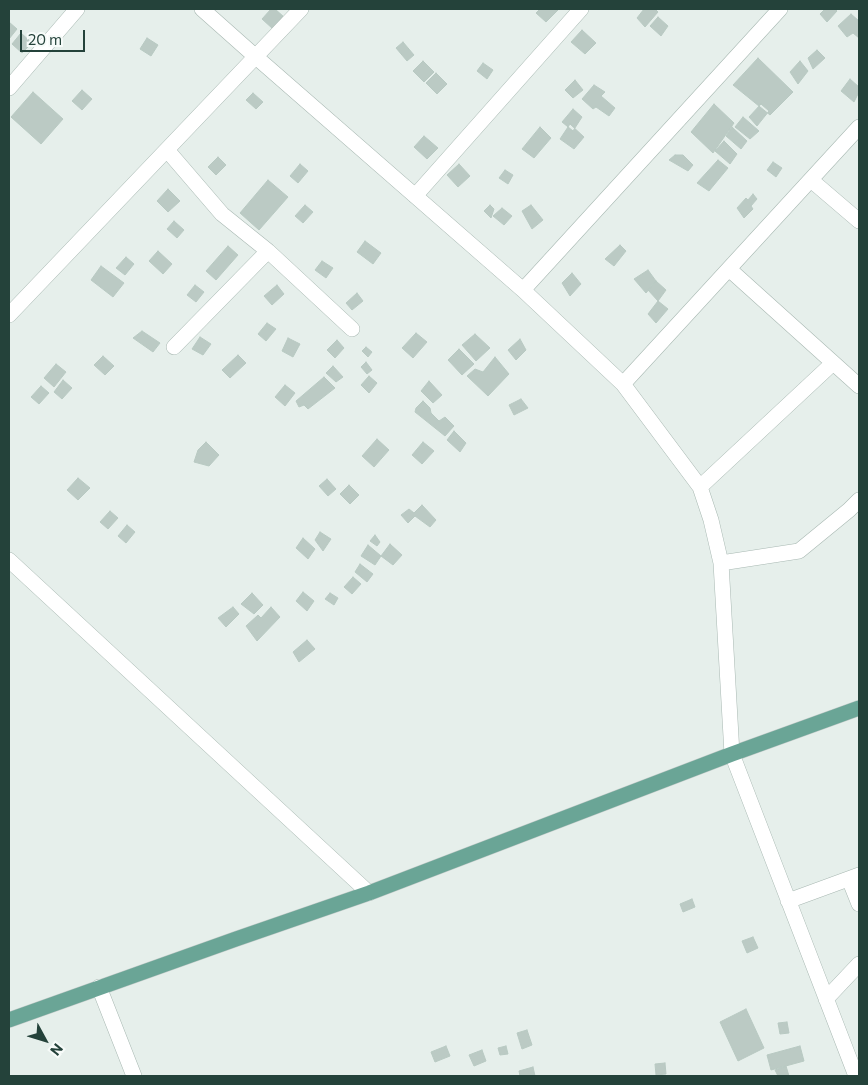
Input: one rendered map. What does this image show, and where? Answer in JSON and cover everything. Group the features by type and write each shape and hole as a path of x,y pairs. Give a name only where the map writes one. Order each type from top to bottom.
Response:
{"main road":[{"path":"9,1020 369,893 732,754 859,708"}],"street":[{"path":"9,88 77,9"},
{"path":"202,9 524,290 623,384 700,487 711,520 721,563 732,754 856,1076"},
{"path":"9,315 301,9"},
{"path":"415,196 581,9"},
{"path":"524,290 780,9"},
{"path":"623,384 859,127"},
{"path":"167,150 222,214 268,251 352,328"},
{"path":"811,180 859,221"},
{"path":"174,346 268,251"},
{"path":"729,269 859,386"},
{"path":"700,487 833,363"},
{"path":"721,563 799,551 859,500"},
{"path":"9,560 369,893"},
{"path":"788,901 854,877 859,904"},
{"path":"826,999 859,964"},
{"path":"99,988 134,1076"}],"building":[{"path":"271,9 275,9 284,17 273,29 262,19"},
{"path":"540,9 559,9 546,22 536,13"},
{"path":"644,9 655,9 658,12 645,27 637,18"},
{"path":"825,9 835,9 837,11 827,22 820,14"},
{"path":"851,14 859,21 859,38 853,33 847,37 838,26"},
{"path":"658,17 668,26 661,36 650,26"},
{"path":"9,22 17,29 9,39"},
{"path":"582,30 596,43 585,54 571,42"},
{"path":"21,33 32,43 22,53 12,44"},
{"path":"147,38 158,45 151,56 140,49"},
{"path":"403,42 414,55 407,61 396,48"},
{"path":"817,50 825,58 813,69 808,58"},
{"path":"758,58 793,92 770,115 733,85"},
{"path":"423,61 434,72 424,82 413,71"},
{"path":"800,61 808,71 798,84 790,72"},
{"path":"483,63 493,70 487,79 477,71"},
{"path":"436,73 447,84 437,94 426,83"},
{"path":"850,79 859,87 859,92 854,102 841,91"},
{"path":"575,80 583,90 573,98 565,90"},
{"path":"594,85 605,92 601,96 615,108 609,116 596,107 593,109 582,99"},
{"path":"82,90 92,99 82,110 72,101"},
{"path":"33,92 63,119 41,144 11,117"},
{"path":"253,93 263,102 256,109 246,100"},
{"path":"714,104 734,123 713,153 691,132"},
{"path":"761,104 769,111 757,126 749,117"},
{"path":"573,109 582,117 573,131 562,122"},
{"path":"743,117 759,131 750,139 735,127"},
{"path":"570,124 584,137 574,149 560,139"},
{"path":"540,127 551,138 534,158 522,149"},
{"path":"732,127 747,141 741,149 726,136"},
{"path":"424,136 438,148 427,159 414,147"},
{"path":"724,141 737,154 730,164 715,151"},
{"path":"675,155 683,155 693,165 688,171 669,160"},
{"path":"218,157 226,165 216,175 208,167"},
{"path":"718,160 728,168 709,191 697,183"},
{"path":"773,162 782,168 776,177 767,170"},
{"path":"300,164 308,171 298,183 290,176"},
{"path":"459,164 470,176 458,187 447,175"},
{"path":"505,170 513,175 508,184 499,178"},
{"path":"268,180 288,197 259,230 240,213"},
{"path":"168,189 180,201 168,212 157,201"},
{"path":"753,194 757,199 751,206 753,209 744,218 737,208 746,198 748,200"},
{"path":"305,205 313,212 303,223 295,216"},
{"path":"490,205 494,209 491,218 484,211"},
{"path":"531,205 543,220 532,229 522,211"},
{"path":"502,208 512,216 504,225 493,216"},
{"path":"174,221 184,230 177,238 167,229"},
{"path":"365,241 381,253 373,264 357,252"},
{"path":"620,245 626,251 614,266 605,259"},
{"path":"228,246 238,255 216,280 206,271"},
{"path":"158,251 172,264 163,274 149,261"},
{"path":"126,257 134,264 125,275 116,268"},
{"path":"322,261 333,268 326,278 315,270"},
{"path":"101,266 124,283 113,297 91,280"},
{"path":"648,270 656,281 646,293 634,279"},
{"path":"572,273 581,284 570,296 562,283"},
{"path":"656,281 666,290 658,301 648,290"},
{"path":"195,285 204,292 196,302 187,295"},
{"path":"277,285 284,294 272,305 264,296"},
{"path":"357,293 363,301 352,310 346,303"},
{"path":"658,301 668,309 656,323 648,314"},
{"path":"267,323 276,329 266,341 258,334"},
{"path":"142,331 160,343 153,352 133,338"},
{"path":"416,333 427,342 413,358 402,348"},
{"path":"475,334 490,348 476,361 462,345"},
{"path":"200,337 211,344 203,355 192,349"},
{"path":"288,338 300,344 293,357 282,351"},
{"path":"520,339 526,350 516,360 508,350"},
{"path":"337,340 344,348 335,358 327,350"},
{"path":"366,347 372,352 368,357 362,351"},
{"path":"459,349 474,364 462,375 448,360"},
{"path":"238,355 246,363 230,378 222,370"},
{"path":"103,356 114,366 105,375 94,365"},
{"path":"495,357 509,374 488,396 467,376 475,369 483,372"},
{"path":"366,362 372,370 367,374 361,367"},
{"path":"56,364 66,372 54,387 44,378"},
{"path":"333,366 343,377 336,382 326,373"},
{"path":"369,376 377,383 369,393 361,385"},
{"path":"324,377 335,388 308,409 304,405 299,407 296,401"},
{"path":"63,380 72,388 62,399 54,392"},
{"path":"429,381 442,395 433,403 421,391"},
{"path":"285,385 295,393 285,406 275,397"},
{"path":"41,386 49,393 39,404 31,397"},
{"path":"521,399 528,408 514,415 509,405"},
{"path":"423,401 439,421 445,417 454,426 445,436 415,412 416,408"},
{"path":"454,431 466,443 460,452 447,440"},
{"path":"377,439 389,450 374,467 362,456"},
{"path":"206,442 219,455 209,466 194,462 198,450"},
{"path":"423,442 434,451 422,464 412,455"},
{"path":"78,478 90,488 78,500 67,490"},
{"path":"327,479 336,489 328,496 319,486"},
{"path":"349,485 359,495 350,504 340,494"},
{"path":"422,505 436,520 430,527 415,516 408,523 401,515 409,509 414,513"},
{"path":"110,511 118,518 108,529 100,522"},
{"path":"127,525 135,532 126,543 118,536"},
{"path":"320,532 331,539 323,551 315,540"},
{"path":"375,535 380,542 377,546 370,541"},
{"path":"303,538 315,549 308,559 296,548"},
{"path":"390,544 402,555 393,565 381,556"},
{"path":"368,545 381,556 375,565 361,556"},
{"path":"360,564 373,574 367,582 355,572"},
{"path":"353,577 361,584 352,594 344,587"},
{"path":"303,592 314,601 307,611 296,601"},
{"path":"252,593 263,605 254,614 241,604"},
{"path":"330,593 338,598 334,605 325,599"},
{"path":"233,607 239,614 226,627 218,618"},
{"path":"271,607 280,617 257,641 246,626 258,615 261,618"},
{"path":"307,640 315,649 299,662 293,652"},
{"path":"692,899 695,907 683,912 680,904"},
{"path":"753,937 758,948 747,953 742,941"},
{"path":"746,1009 764,1048 738,1061 720,1022"},
{"path":"787,1022 789,1033 780,1034 778,1023"},
{"path":"527,1030 532,1045 522,1049 517,1033"},
{"path":"446,1046 450,1056 435,1062 431,1052"},
{"path":"506,1046 508,1054 500,1055 498,1048"},
{"path":"800,1046 804,1061 771,1070 767,1055"},
{"path":"482,1050 486,1061 474,1066 469,1055"},
{"path":"665,1063 666,1074 656,1075 655,1064"},
{"path":"786,1066 789,1076 778,1076 775,1070"},
{"path":"533,1067 535,1076 520,1076 519,1071"}]}
